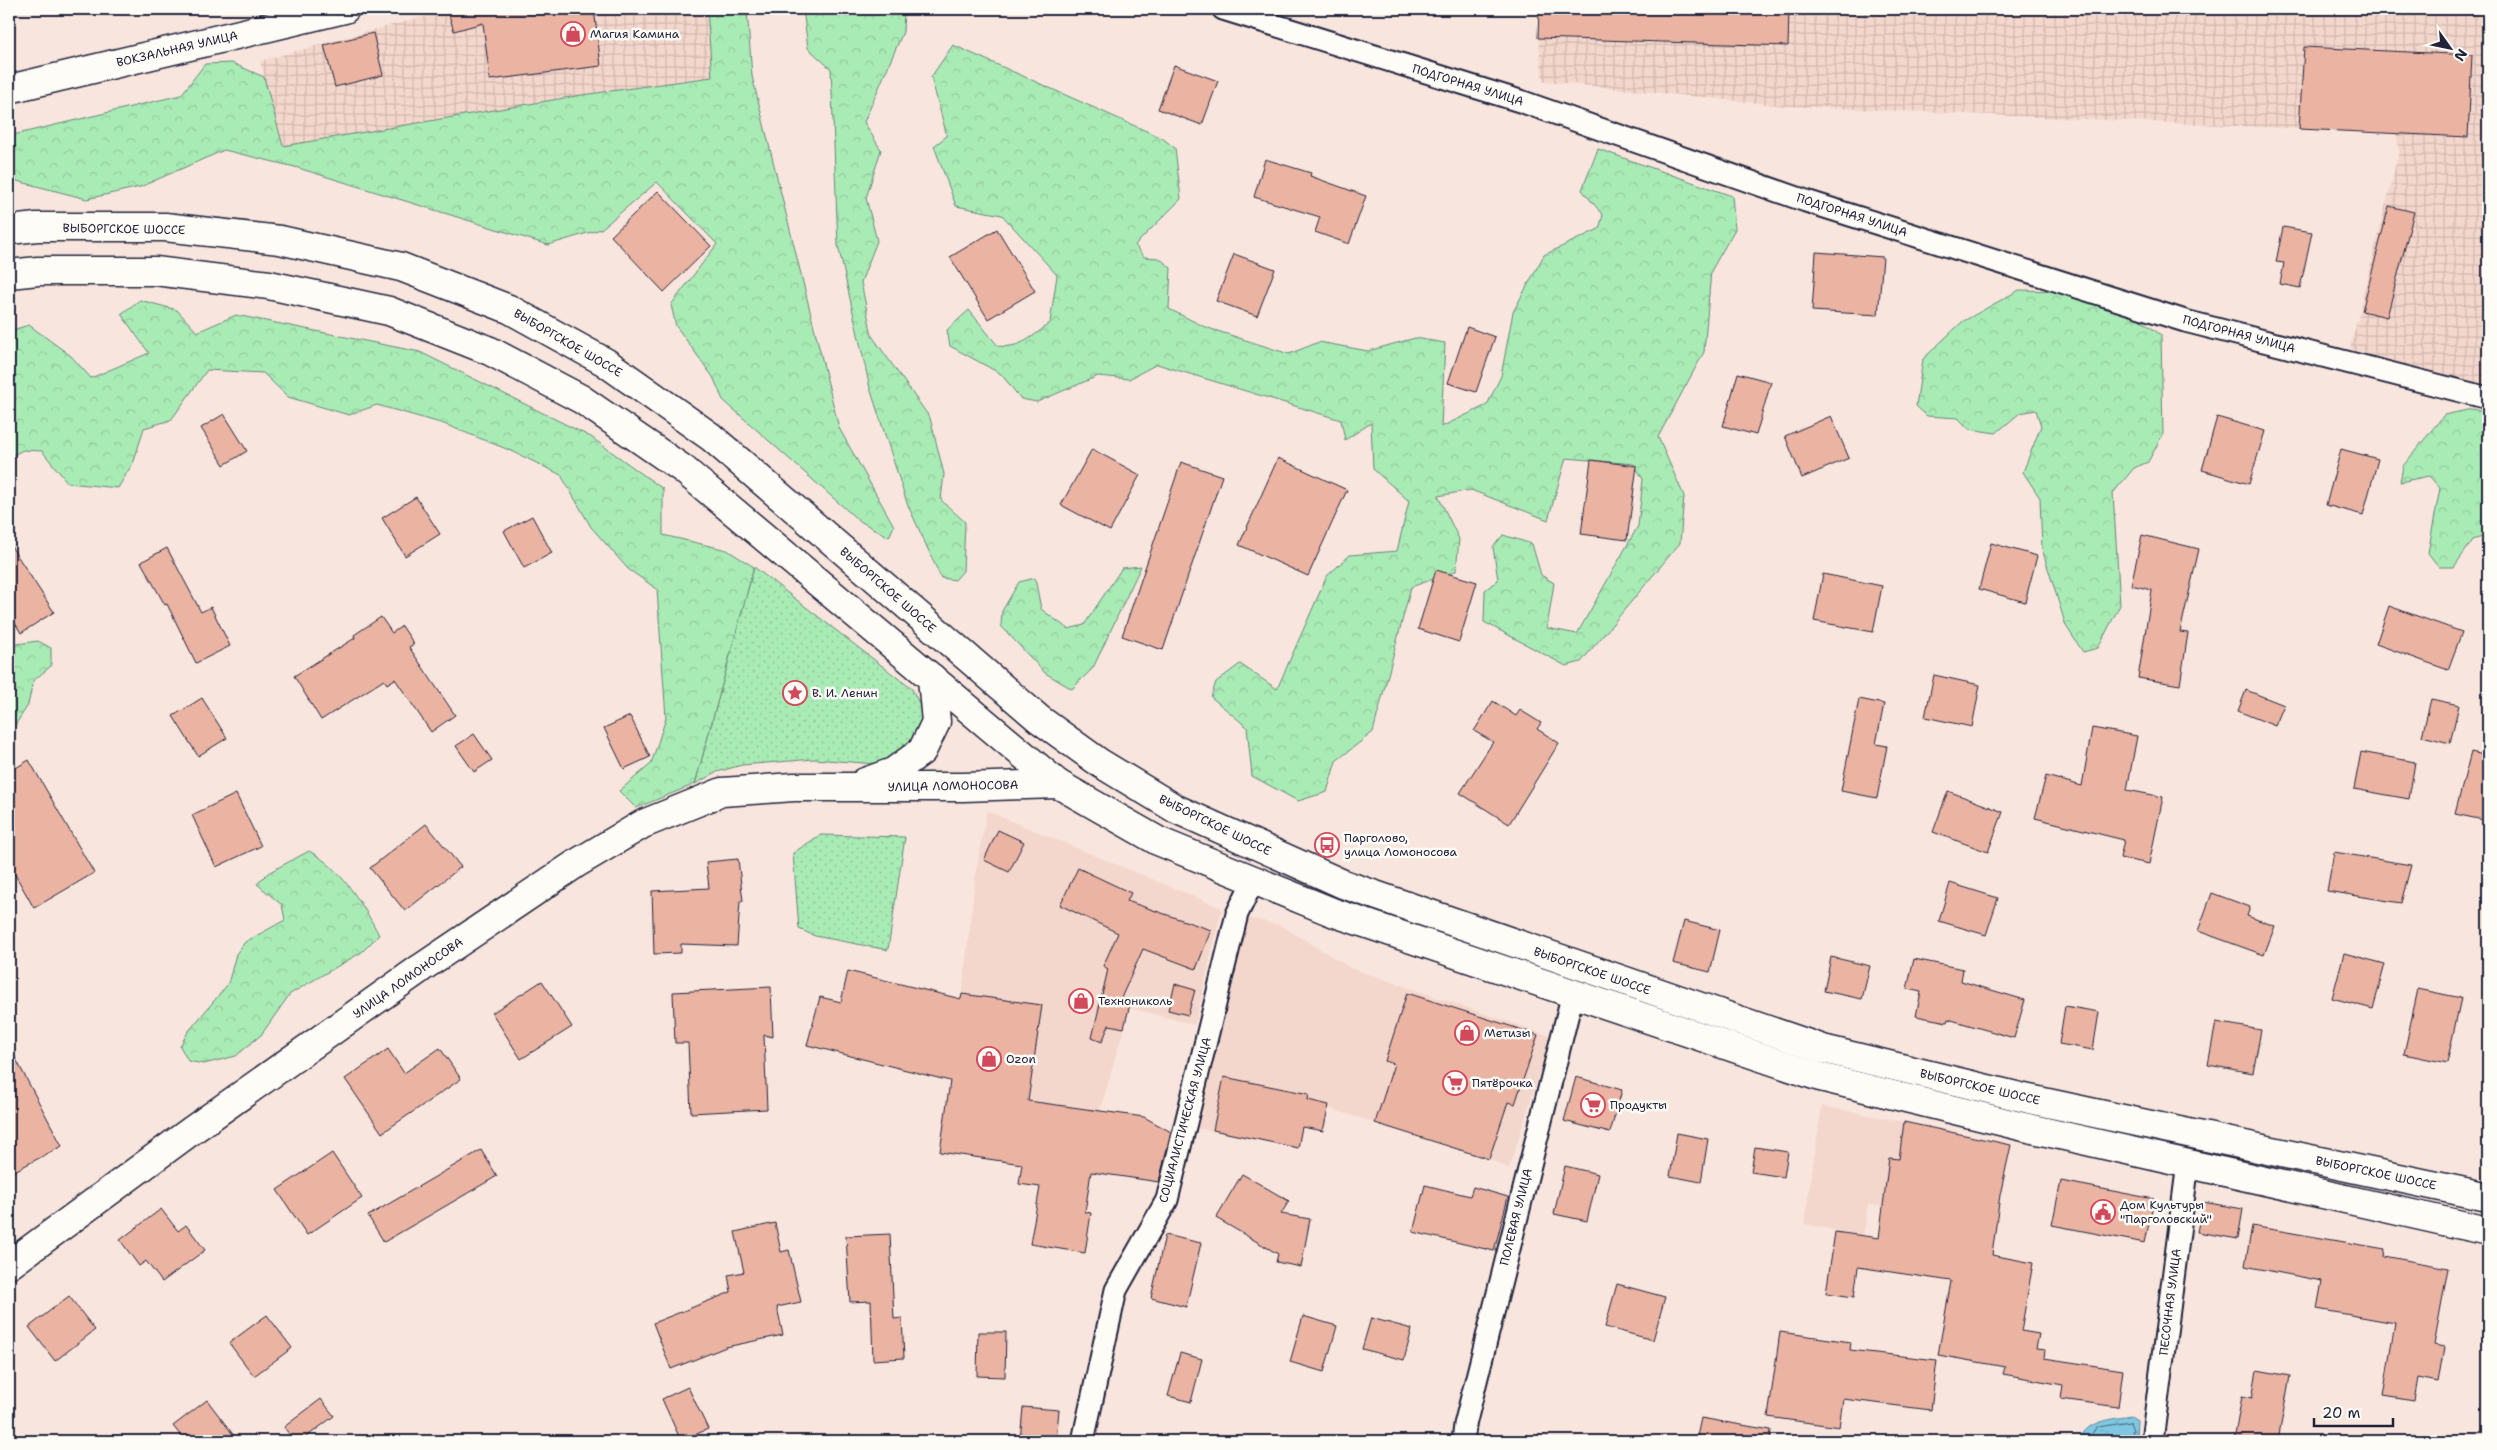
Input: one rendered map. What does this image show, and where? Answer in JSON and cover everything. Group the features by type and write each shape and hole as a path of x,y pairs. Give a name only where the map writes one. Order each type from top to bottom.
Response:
{"main road":[{"name":"ВОКЗАЛЬНАЯ УЛИЦА","path":"9,89 344,9"},
{"name":"ВЫБОРГСКОЕ ШОССЕ","path":"9,230 37,227 165,227 280,240 401,267 508,309 605,362 711,437 1039,719 1100,763 1176,809 1343,884 1823,1049 2029,1099 2488,1197"},
{"path":"9,274 38,271 155,271 269,285 389,311 490,351 581,399 682,469 1058,784 1158,841 1351,919 1820,1077 2024,1127 2488,1231"},
{"name":"УЛИЦА ЛОМОНОСОВА","path":"847,788 893,772 922,751 936,722 932,678"},
{"name":"УЛИЦА ЛОМОНОСОВА","path":"9,1265 191,1131 421,968 577,863 643,824 722,792 794,787 847,788 1058,784"}],"street":[{"name":"ПОДГОРНАЯ УЛИЦА","path":"1223,9 1523,102 1806,201 2185,320 2488,398"},
{"name":"СОЦИАЛИСТИЧЕСКАЯ УЛИЦА","path":"1083,1441 1116,1290 1167,1200 1237,914 1253,881"},
{"name":"ПОЛЕВАЯ УЛИЦА","path":"1463,1441 1470,1406 1573,993"},
{"name":"ПЕСОЧНАЯ УЛИЦА","path":"2152,1441 2188,1164"}],"shaded area":[{"path":"451,9 707,9 713,77 582,95 282,146 260,61"},
{"path":"1539,9 2488,9 2488,387 2350,349 2399,151 2396,133 1786,106 1543,81 1538,38"},
{"name":"Технониколь","path":"987,811 1222,908 1195,1025 1130,1008 1100,1111 1088,1193 1019,1184 1022,1164 940,1152 962,994 976,870"},
{"path":"1243,917 1280,925 1351,968 1551,1036 1509,1169 1489,1159 1328,1108 1323,1131 1302,1127 1298,1148 1197,1128"},
{"path":"1822,1106 1904,1122 1899,1159 1890,1158 1883,1206 1868,1205 1863,1236 1804,1224"}],"green space":[{"path":"707,9 747,9 752,76 839,428 894,526 889,537 858,520 723,400 713,377 676,326 671,305 717,244 657,182 601,229 548,245 295,167 224,150 140,187 87,199 9,179 9,136 181,95 205,64 232,63 264,77 283,146 582,95 712,77"},
{"path":"803,9 904,9 903,32 864,122 881,150 866,198 877,241 861,282 872,336 930,418 944,474 941,500 965,522 963,571 955,580 941,578 907,503 870,388 838,245 831,69 808,48"},
{"path":"953,45 1162,138 1175,148 1181,199 1135,245 1144,257 1159,258 1171,268 1169,309 1205,327 1289,354 1319,342 1368,351 1415,338 1445,343 1441,427 1487,405 1501,376 1513,312 1544,255 1599,229 1603,215 1582,190 1598,149 1732,196 1735,229 1711,271 1704,352 1658,437 1684,496 1680,543 1581,662 1566,666 1484,622 1485,590 1498,580 1493,547 1503,535 1532,544 1541,575 1554,583 1547,628 1577,634 1638,526 1643,479 1634,464 1566,458 1548,520 1471,490 1438,496 1459,539 1456,571 1411,587 1373,732 1336,761 1327,792 1298,801 1252,776 1247,727 1211,697 1216,682 1240,664 1277,689 1327,576 1350,555 1397,551 1409,501 1373,469 1371,423 1345,440 1341,420 1157,364 1129,379 1098,376 1037,402 1021,399 1001,374 950,346 947,330 969,310 998,346 1013,346 1032,337 1050,323 1057,275 1002,215 956,206 934,146 947,136 931,77"},
{"path":"2019,290 2056,291 2130,312 2161,335 2163,434 2148,462 2134,468 2113,493 2120,605 2098,648 2083,652 2066,626 2042,549 2040,498 2023,472 2041,426 2036,410 2020,413 1996,433 1969,429 1958,418 1927,416 1916,406 1923,359 1962,322"},
{"path":"140,300 177,310 197,332 236,315 420,352 591,437 663,489 663,535 727,550 754,567 695,784 636,808 619,791 651,764 666,718 657,589 628,569 591,527 561,475 514,452 444,424 377,405 349,415 288,397 263,373 207,370 171,420 144,428 134,461 118,488 68,483 42,451 23,450 9,457 9,331 29,325 71,356 91,378 149,353 121,314"},
{"path":"2472,409 2488,413 2488,535 2473,540 2454,567 2439,567 2428,553 2440,488 2429,476 2400,482 2403,466 2444,415"},
{"path":"1141,566 1093,668 1072,689 1045,673 1001,626 1002,611 1019,582 1035,578 1041,609 1068,629 1084,625 1122,568"},
{"path":"754,567 912,689 924,714 919,734 903,755 875,764 814,759 742,765 717,772 695,784"},
{"path":"38,641 51,648 51,666 33,681 28,705 9,735 9,648 10,645"},
{"path":"820,835 905,837 888,950 815,936 799,929 793,853"},
{"path":"309,851 341,876 366,911 379,935 362,952 290,994 261,1035 236,1056 204,1064 188,1061 180,1046 188,1032 228,984 236,954 245,942 285,920 282,905 257,884 268,873"}],"water":[{"path":"2131,1416 2137,1420 2136,1441 2080,1441 2087,1429 2093,1425"}],"building":[{"path":"447,9 594,9 601,66 490,80 483,23 454,31"},
{"path":"1539,9 1789,9 1788,46 1538,38"},
{"path":"373,33 383,75 335,87 324,45"},
{"path":"2304,47 2472,55 2468,137 2299,129"},
{"path":"1174,65 1218,81 1202,125 1158,109"},
{"path":"1265,159 1311,173 1310,176 1366,196 1349,244 1315,232 1320,217 1254,197"},
{"path":"658,191 711,246 664,292 611,236"},
{"path":"2389,206 2414,212 2387,317 2362,311"},
{"path":"2283,227 2312,232 2300,288 2280,284 2284,263 2276,262"},
{"path":"997,229 1035,291 988,319 950,257"},
{"path":"1816,252 1883,257 1878,315 1812,311"},
{"path":"1234,254 1275,269 1257,316 1216,301"},
{"path":"1467,327 1495,337 1476,392 1448,383"},
{"path":"1738,373 1771,382 1756,435 1723,426"},
{"path":"224,414 247,451 224,465 201,428"},
{"path":"1831,416 1849,458 1802,478 1785,436"},
{"path":"2217,417 2265,431 2249,484 2202,470"},
{"path":"1092,449 1140,475 1110,531 1061,505"},
{"path":"2341,449 2378,459 2363,515 2326,505"},
{"path":"1278,458 1347,490 1308,576 1239,545"},
{"path":"1591,460 1637,466 1627,540 1581,534"},
{"path":"1181,462 1222,476 1163,650 1122,636"},
{"path":"416,497 440,534 405,556 382,518"},
{"path":"532,516 552,553 524,568 504,531"},
{"path":"2142,535 2199,549 2180,632 2188,633 2180,685 2138,678 2152,590 2131,585"},
{"path":"9,543 54,612 21,633 9,613"},
{"path":"1991,543 2037,556 2025,602 1979,589"},
{"path":"167,548 201,612 211,607 230,646 196,663 167,604 165,605 141,562"},
{"path":"1436,570 1477,582 1459,642 1418,629"},
{"path":"1823,574 1882,586 1873,632 1814,621"},
{"path":"2389,606 2462,632 2448,670 2376,644"},
{"path":"381,617 392,633 402,626 414,644 409,647 455,715 431,732 395,679 387,684 384,680 321,720 294,676 355,638 354,635"},
{"path":"1934,675 1980,685 1972,727 1925,717"},
{"path":"2246,690 2284,705 2275,726 2238,711"},
{"path":"202,698 227,738 198,756 173,716"},
{"path":"1859,699 1884,704 1876,744 1887,746 1877,798 1841,791"},
{"path":"2431,699 2459,705 2450,743 2422,736"},
{"path":"1493,701 1516,716 1520,710 1541,723 1537,729 1559,743 1509,824 1460,793 1493,742 1474,731"},
{"path":"630,716 650,757 624,769 604,728"},
{"path":"2092,728 2137,736 2127,790 2163,797 2149,864 2120,858 2124,840 2035,818 2046,776 2082,786"},
{"path":"474,734 492,760 474,772 456,746"},
{"path":"2361,752 2415,762 2409,799 2354,789"},
{"path":"2471,752 2488,756 2488,821 2455,814"},
{"path":"29,760 94,873 34,908 9,864 9,772"},
{"path":"1948,791 2003,812 1988,852 1933,832"},
{"path":"236,794 261,846 216,867 192,815"},
{"path":"426,824 461,867 405,911 370,868"},
{"path":"998,830 1024,842 1009,872 984,860"},
{"path":"2334,852 2411,865 2401,903 2327,891"},
{"path":"738,859 743,901 740,901 737,946 681,944 681,953 654,954 652,891 709,888 706,862"},
{"path":"1078,868 1131,893 1127,901 1211,930 1196,969 1143,949 1121,998 1131,1000 1124,1028 1109,1025 1102,1042 1092,1038 1108,969 1103,966 1118,933 1060,905"},
{"path":"1950,883 1998,898 1986,935 1939,921"},
{"path":"2212,893 2250,907 2247,916 2275,926 2264,955 2198,931"},
{"path":"1684,921 1720,930 1710,972 1673,963"},
{"path":"2344,953 2385,964 2373,1009 2332,998"},
{"path":"1831,957 1870,966 1862,999 1824,991"},
{"path":"1914,959 1963,969 1961,981 2025,1000 2014,1038 1948,1019 1947,1022 1916,1016 1921,992 1907,989"},
{"path":"848,971 961,999 962,994 1042,1005 1028,1101 1144,1117 1171,1132 1159,1182 1091,1172 1085,1212 1091,1213 1085,1253 1030,1244 1040,1187 1019,1184 1022,1164 940,1152 950,1081 807,1045 820,997 841,1002"},
{"path":"542,981 572,1027 521,1059 492,1013"},
{"path":"1175,984 1195,990 1188,1015 1168,1010"},
{"path":"771,987 773,1037 764,1035 767,1109 691,1113 688,1043 675,1043 673,992"},
{"path":"2418,989 2461,998 2447,1063 2404,1054"},
{"name":"Пятёрочка","path":"1407,993 1538,1035 1515,1104 1508,1102 1489,1159 1375,1123 1394,1064 1385,1061"},
{"path":"2065,1006 2099,1012 2093,1050 2059,1044"},
{"path":"2216,1022 2261,1030 2253,1073 2208,1065"},
{"path":"9,1046 62,1146 9,1174"},
{"path":"440,1048 461,1079 382,1133 345,1079 388,1049 404,1073"},
{"path":"1224,1077 1309,1094 1308,1100 1329,1105 1323,1131 1302,1127 1298,1148 1213,1130"},
{"name":"Продукты","path":"1576,1077 1622,1090 1610,1133 1564,1121"},
{"path":"1904,1122 2011,1145 2000,1195 1992,1255 2033,1263 2021,1331 2039,1334 2036,1349 2045,1350 2044,1358 2123,1370 2118,1407 2061,1399 2063,1385 2003,1374 2005,1367 1938,1355 1951,1281 1858,1267 1854,1297 1826,1293 1835,1232 1879,1238 1889,1158 1899,1159"},
{"path":"1677,1133 1708,1139 1701,1182 1670,1176"},
{"path":"1755,1147 1788,1152 1784,1177 1751,1172"},
{"path":"481,1150 497,1176 384,1242 368,1216"},
{"path":"332,1153 362,1198 307,1235 277,1190"},
{"path":"1565,1166 1598,1174 1587,1221 1554,1214"},
{"path":"1242,1174 1289,1201 1281,1214 1310,1219 1301,1267 1276,1262 1278,1254 1216,1218"},
{"name":"Дом Культуры \"Парголовский\"","path":"2061,1181 2154,1199 2145,1243 2052,1225"},
{"path":"1425,1185 1470,1196 1473,1187 1508,1197 1494,1251 1413,1232"},
{"path":"2203,1202 2243,1209 2238,1239 2197,1232"},
{"path":"161,1209 178,1231 186,1225 205,1250 162,1282 146,1261 139,1266 120,1240"},
{"path":"775,1223 781,1252 789,1250 801,1302 777,1307 783,1335 726,1347 671,1369 653,1323 731,1292 728,1275 744,1272 735,1232"},
{"path":"2252,1226 2385,1249 2384,1256 2448,1268 2434,1345 2444,1347 2438,1382 2418,1378 2414,1401 2383,1396 2395,1323 2317,1309 2322,1281 2245,1266"},
{"path":"890,1234 894,1319 902,1318 904,1358 873,1360 871,1301 850,1302 846,1236"},
{"path":"1165,1235 1201,1243 1186,1307 1151,1298"},
{"path":"1617,1284 1665,1297 1653,1340 1605,1327"},
{"path":"69,1296 95,1330 55,1361 29,1327"},
{"path":"267,1315 292,1348 254,1376 229,1343"},
{"path":"1303,1316 1337,1326 1324,1372 1290,1362"},
{"path":"1371,1318 1412,1329 1404,1360 1362,1349"},
{"path":"978,1332 1006,1332 1005,1377 977,1376"},
{"path":"1780,1332 1851,1342 1850,1350 1937,1360 1931,1410 1843,1399 1839,1427 1768,1417"},
{"path":"1180,1353 1202,1359 1191,1402 1168,1396"},
{"path":"2257,1370 2290,1376 2278,1441 2234,1441 2242,1396 2252,1398"},
{"path":"688,1387 708,1429 681,1441 662,1399"},
{"path":"321,1399 334,1416 301,1441 294,1441 284,1427"},
{"path":"207,1400 238,1441 185,1441 173,1426"},
{"path":"1023,1407 1059,1410 1056,1441 1020,1441"},
{"path":"1701,1418 1771,1430 1770,1441 1696,1441"}],"place":[{"name":"Магия Камина","path":"573,34"},
{"name":"В. И. Ленин","path":"795,693"},
{"name":"Парголово, улица Ломоносова","path":"1327,845"},
{"name":"Технониколь","path":"1081,1001"},
{"name":"Метизы","path":"1467,1033"},
{"name":"Ozon","path":"989,1059"},
{"name":"Пятёрочка","path":"1455,1083"},
{"name":"Продукты","path":"1593,1105"},
{"name":"Дом Культуры \"Парголовский\"","path":"2103,1212"}]}
